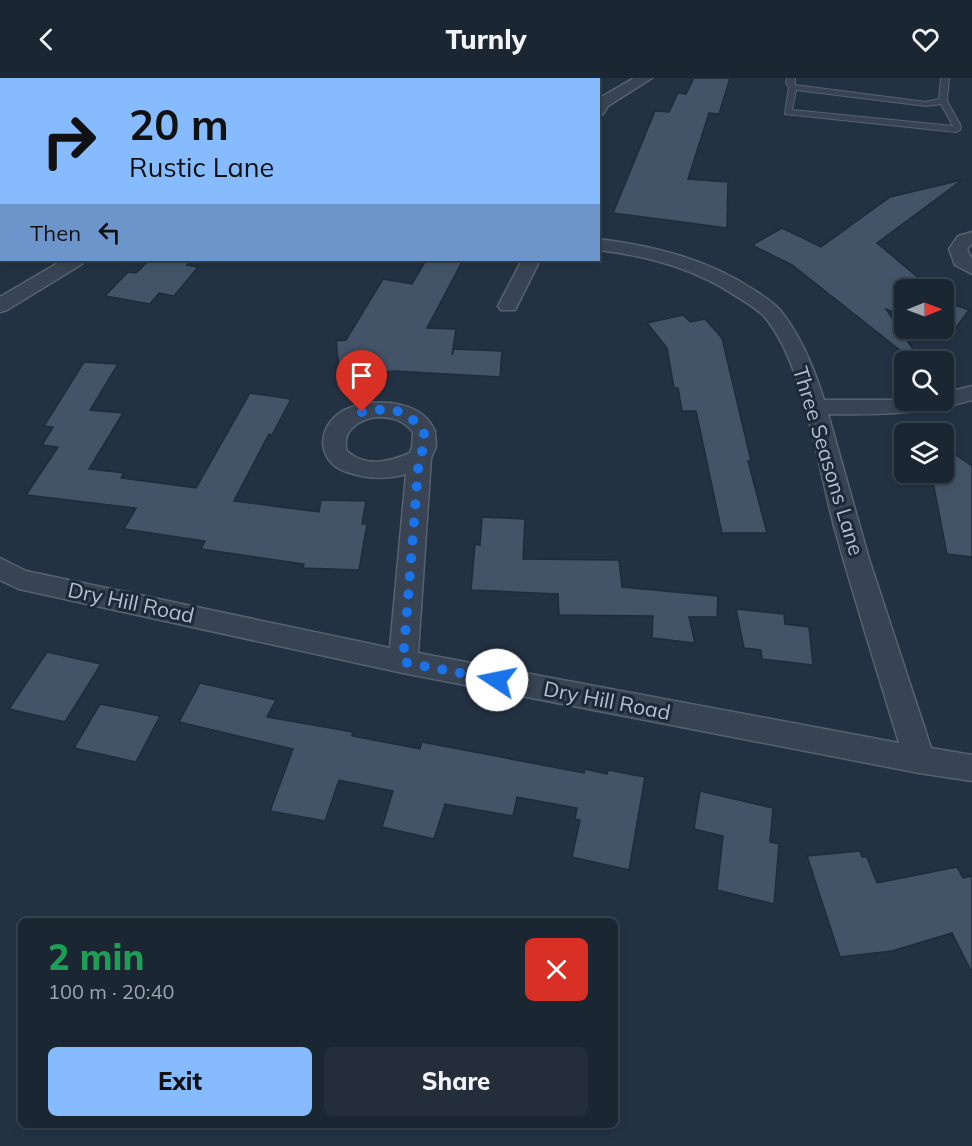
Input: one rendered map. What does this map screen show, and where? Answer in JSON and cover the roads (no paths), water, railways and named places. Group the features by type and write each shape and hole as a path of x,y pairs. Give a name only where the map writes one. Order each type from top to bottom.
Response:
{"street":[{"path":"600,108 602,104 645,78"},
{"path":"972,238 965,240 958,249 962,261 972,268"},
{"name":"Three Seasons Lane","path":"600,244 641,248 696,266 741,290 771,312 798,358 815,407 837,492 919,760"},
{"path":"0,306 73,261"},
{"path":"508,306 530,261"},
{"path":"815,407 912,406 948,401 972,393"},
{"path":"403,662 419,458"},
{"name":"Dry Hill Road","path":"0,568 19,579 403,662 919,760 972,768"}],"lane":[{"path":"791,78 790,83 793,87 788,112 956,130 957,126 943,101 945,78"},
{"path":"793,87 926,104 943,101"}]}
